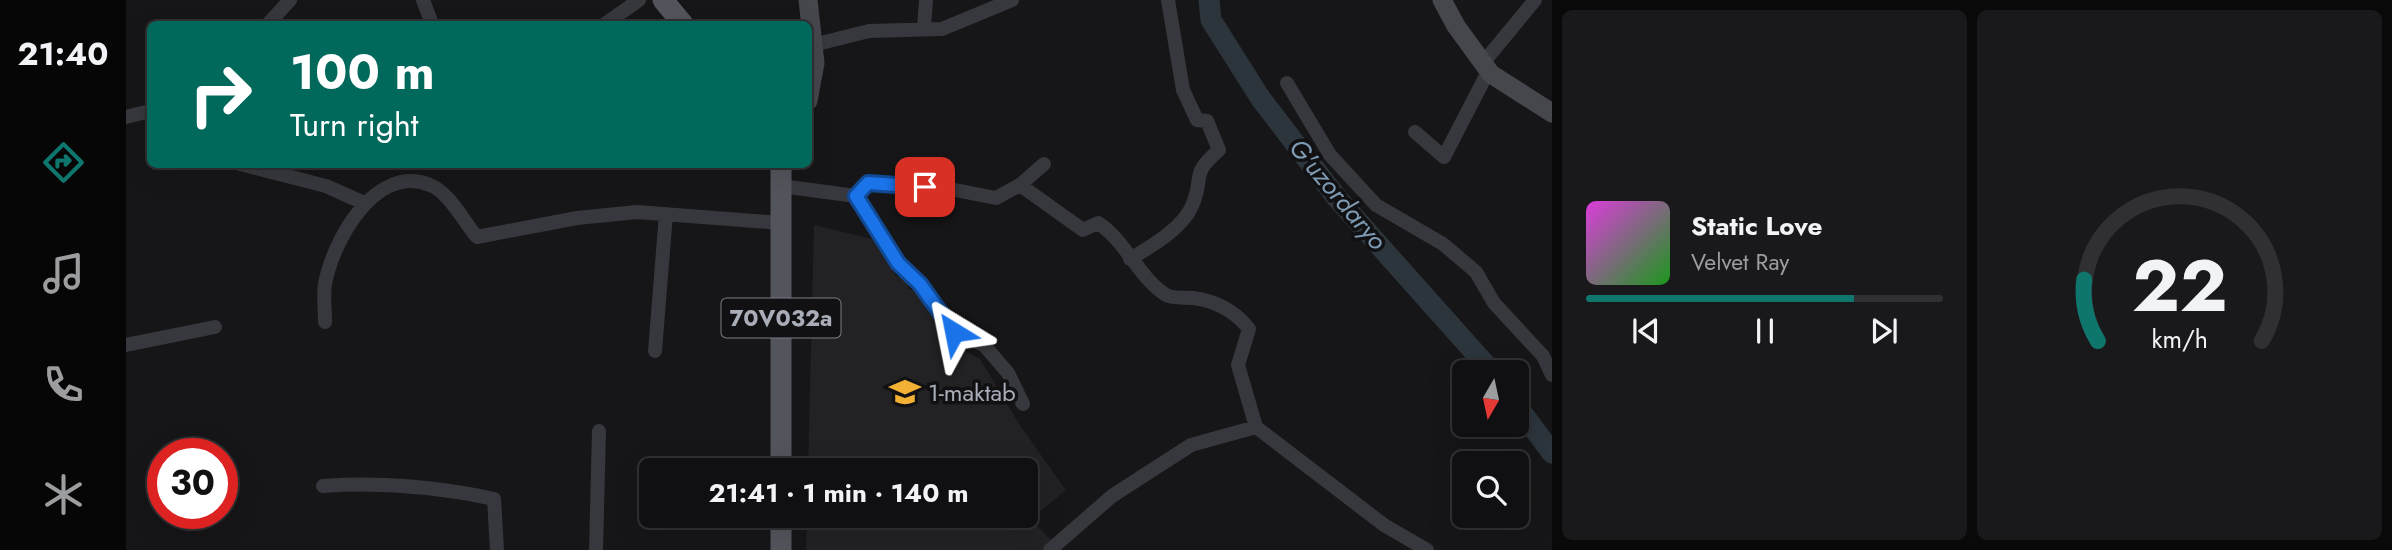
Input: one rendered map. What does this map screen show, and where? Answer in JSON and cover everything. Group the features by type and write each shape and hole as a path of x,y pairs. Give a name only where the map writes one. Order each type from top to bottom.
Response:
{"main road":[{"path":"663,0 680,21"},
{"name":"70V032a","path":"781,168 781,458"},
{"path":"781,528 781,550"}],"street":[{"path":"271,21 290,0"},
{"path":"423,0 431,21"},
{"path":"609,21 639,0"},
{"path":"808,0 810,21"},
{"path":"924,28 926,0"},
{"path":"813,45 869,31 942,29 1012,0"},
{"path":"1130,259 1170,231 1191,210 1200,167 1219,150 1207,121 1197,120 1183,90 1168,0"},
{"path":"1442,0 1456,26 1486,66 1552,113"},
{"path":"1415,132 1444,157 1486,66 1535,0"},
{"path":"812,36 815,63 812,79"},
{"path":"1287,83 1331,155 1376,205 1443,244 1476,272 1494,303 1543,356 1552,375"},
{"path":"126,117 147,112"},
{"path":"856,196 868,183 950,189 996,198 1020,185 1044,164"},
{"path":"256,168 326,186 364,203"},
{"path":"325,322 325,284 336,253 364,203 383,187 407,180 430,184 442,192 477,237 577,218 637,212 781,223"},
{"path":"1020,185 1083,230 1098,223 1108,229 1130,259 1168,296 1222,306 1241,319 1249,330 1238,365 1256,426 1384,525 1427,550"},
{"path":"782,186 856,196"},
{"path":"856,196 898,263 920,284 954,332 984,345 1008,373 1023,404"},
{"path":"655,351 666,214"},
{"path":"126,345 215,327"},
{"path":"1050,550 1112,496 1191,445 1256,426"},
{"path":"596,550 599,431"},
{"path":"323,486 369,483 466,493 494,499 497,550"}],"shaded area":[{"name":"1-maktab","path":"814,225 872,239 896,276 909,279 908,289 915,290 946,340 980,359 1019,424 1066,490 1038,513 1038,458 808,458"},
{"name":"1-maktab","path":"1038,526 1053,542 1044,550 806,550 807,528"}],"waterway":[{"name":"G'uzordaryo","path":"1209,0 1211,20 1261,99 1337,198 1481,360"},
{"name":"G'uzordaryo","path":"1530,423 1552,453"}],"place":[{"name":"1-maktab","path":"905,392"}],"route":[{"path":"925,187 868,183 856,196 898,263 920,284 954,332"}]}
